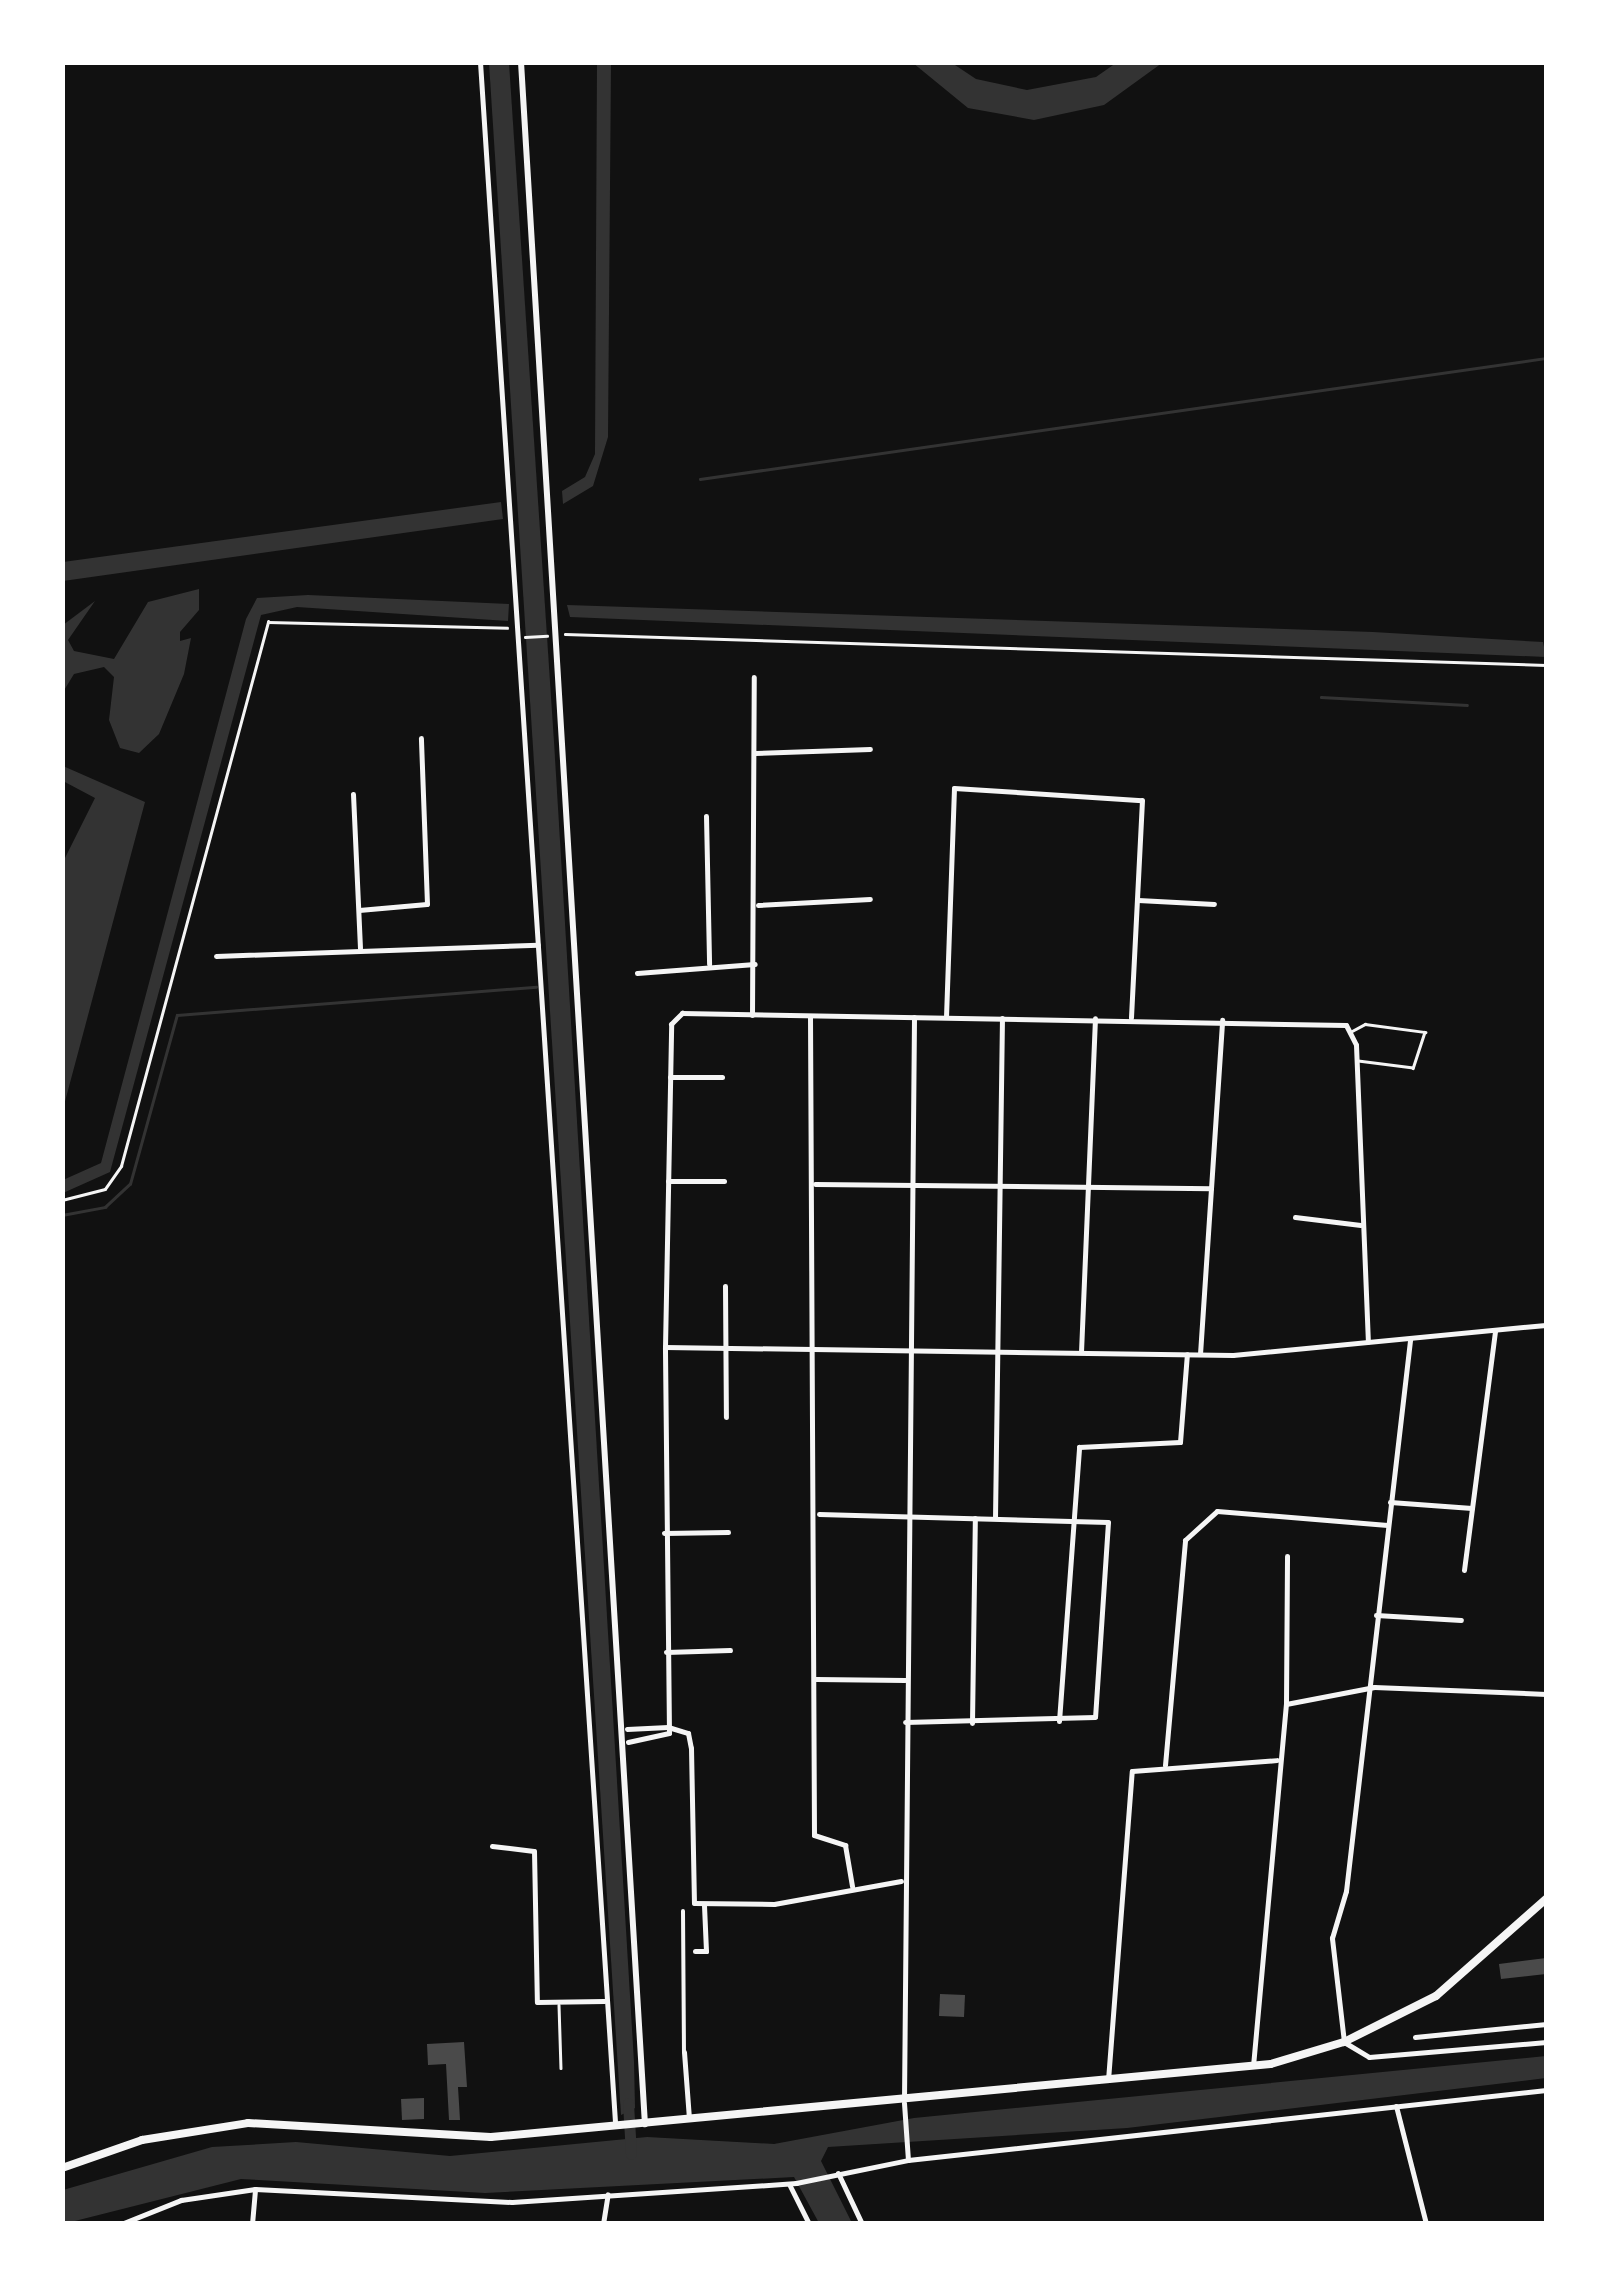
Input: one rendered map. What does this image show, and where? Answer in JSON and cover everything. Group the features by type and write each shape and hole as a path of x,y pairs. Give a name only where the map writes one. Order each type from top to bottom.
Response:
{"main road":[{"path":"521,62 554,636 628,1729 642,2125"},
{"path":"62,2168 142,2140 248,2124 471,2137 904,2103 1252,2066 1344,2042 1436,1996 1546,1899"}],"street":[{"path":"480,62 604,2001 616,2127"},
{"path":"752,1015 758,905 754,676"},
{"path":"359,910 427,904 421,738"},
{"path":"755,753 870,749"},
{"path":"946,1018 950,789 1142,800 1131,1018"},
{"path":"353,794 360,948"},
{"path":"706,816 709,964"},
{"path":"758,905 870,899"},
{"path":"1138,900 1214,904"},
{"path":"216,956 360,948 538,945"},
{"path":"637,973 709,964 755,964"},
{"path":"628,1742 663,1740 668,1727 665,1347 672,1020 752,1015 1340,1022 1352,1031 1356,1062 1368,1342"},
{"path":"810,1016 819,1514 814,1835 845,1845 852,1886"},
{"path":"908,2160 901,1882 914,1017"},
{"path":"995,1518 1002,1018"},
{"path":"1081,1352 1095,1018"},
{"path":"1200,1354 1222,1020"},
{"path":"670,1077 722,1077"},
{"path":"668,1182 724,1182"},
{"path":"815,1184 1210,1188"},
{"path":"1295,1218 1362,1226"},
{"path":"725,1286 726,1418"},
{"path":"665,1347 1200,1354 1410,1340 1546,1325"},
{"path":"1464,1570 1495,1331"},
{"path":"1410,1340 1366,1688 1346,1891 1330,1956 1344,2042 1369,2058 1546,2042"},
{"path":"1059,1721 1082,1443 1180,1442 1187,1354"},
{"path":"1390,1502 1472,1508"},
{"path":"1165,1765 1180,1554 1208,1514 1226,1511 1387,1524"},
{"path":"819,1514 1108,1522 1096,1715 1059,1721 904,1722"},
{"path":"972,1723 974,1518"},
{"path":"664,1533 728,1532"},
{"path":"1252,2066 1277,1760 1286,1704 1287,1556"},
{"path":"1376,1615 1461,1620"},
{"path":"666,1652 730,1650"},
{"path":"816,1679 905,1680"},
{"path":"1286,1704 1366,1688 1546,1694"},
{"path":"628,1729 668,1727 688,1733 690,1897 704,1905 835,1896 852,1886 901,1882"},
{"path":"1108,2080 1129,1778 1137,1767 1277,1760"},
{"path":"492,1846 534,1851 536,1999 604,2001"},
{"path":"675,1944 706,1950 704,1905"},
{"path":"682,1911 680,2036 689,2119"},
{"path":"1416,2038 1546,2024"},
{"path":"1493,2030 1495,2047"},
{"path":"670,2038 680,2036"},
{"path":"1436,2036 1438,2053"},
{"path":"121,2224 145,2212 255,2189 476,2203 792,2184 908,2160 1546,2090"},
{"path":"1396,2106 1426,2224"},
{"path":"838,2173 862,2224"},
{"path":"792,2184 809,2224"},
{"path":"252,2224 255,2189"},
{"path":"603,2224 608,2194"},
{"path":"145,2212 148,2224"}],"lane":[{"path":"1352,1031 1366,1024 1425,1032 1414,1068 1356,1062"},
{"path":"559,2002 561,2068"}],"path":[{"path":"62,1200 105,1189 120,1166 268,622 320,616 518,629"},
{"path":"524,638 704,632 1546,665"}],"shaded area":[{"path":"489,63 509,63 554,742 634,2062 635,2108 621,2115"},
{"path":"597,63 611,63 608,437 593,486 563,504 562,491 585,477 595,454"},
{"path":"913,63 952,63 976,79 1027,90 1096,77 1116,63 1162,63 1104,105 1034,120 968,108"},
{"path":"501,502 503,519 63,581 63,562"},
{"path":"199,589 199,610 180,632 180,641 191,638 184,674 159,734 139,753 120,748 109,720 114,677 104,667 74,674 63,692 63,625 95,601 68,640 74,651 114,659 148,602"},
{"path":"308,595 509,604 508,621 297,607 261,615 110,1172 63,1193 63,1180 101,1163 246,619 257,598"},
{"path":"567,605 1373,632 1543,642 1546,657 570,617"},
{"path":"63,766 145,802 63,1109 63,862 95,798 63,781"},
{"path":"1546,2056 1546,2078 1127,2128 828,2147 821,2161 852,2223 819,2223 794,2177 485,2193 241,2179 63,2224 63,2190 212,2147 296,2142 450,2156 647,2137 774,2144 914,2118"}],"building":[{"path":"1546,1958 1546,1974 1501,1979 1499,1964"},
{"path":"940,1994 965,1995 964,2017 939,2016"},
{"path":"464,2042 467,2087 458,2087 460,2120 449,2120 446,2064 428,2065 427,2044"},
{"path":"424,2098 424,2119 402,2120 401,2099"}],"waterway":[{"path":"700,479 1546,358"},
{"path":"1321,697 1467,705"},
{"path":"62,1215 105,1207 130,1184 177,1015 536,987"},
{"path":"628,2103 631,2154"}]}
